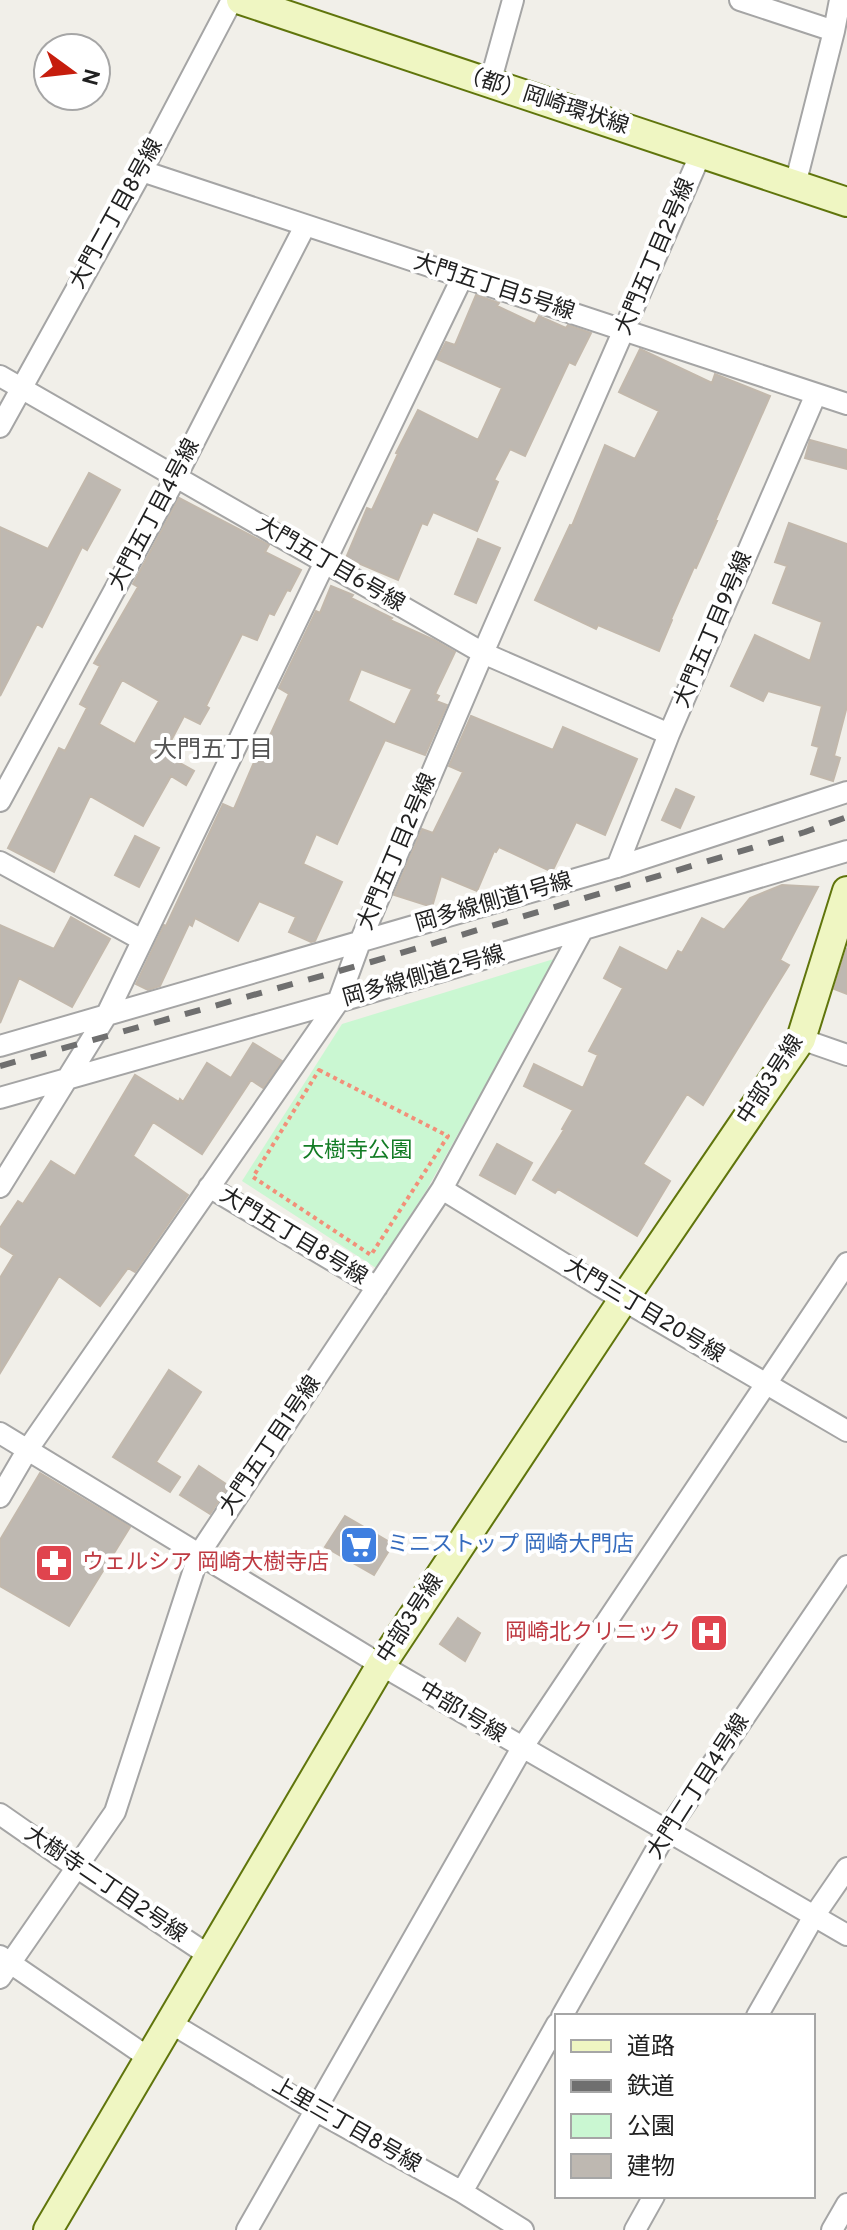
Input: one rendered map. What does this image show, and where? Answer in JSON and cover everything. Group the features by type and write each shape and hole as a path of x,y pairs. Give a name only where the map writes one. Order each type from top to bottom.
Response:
{"street":[{"name":"大門二丁目8号線","path":"0,427 142,171 232,0"},
{"name":"（都）岡崎環状線","path":"241,0 847,202"},
{"path":"490,83 513,0"},
{"path":"740,0 834,31"},
{"path":"795,185 840,0"},
{"name":"大門五丁目2号線","path":"0,1497 28,1449 338,1002 360,942 483,653 701,153"},
{"name":"大門五丁目5号線","path":"142,171 847,404"},
{"name":"大門五丁目4号線","path":"0,801 176,477 305,226"},
{"path":"0,1187 106,1016 462,278"},
{"name":"大門五丁目6号線","path":"0,376 483,653 669,734"},
{"name":"大門五丁目9号線","path":"617,867 669,734 816,394"},
{"name":"岡多線側道1号線","path":"0,1046 617,867 847,792"},
{"name":"岡多線側道2号線","path":"0,1098 582,931 847,851"},
{"path":"0,862 142,940"},
{"name":"中部3号線","path":"48,2230 381,1665 801,1039 847,891"},
{"name":"大門五丁目1号線","path":"4,1966 115,1812 199,1554 442,1189 582,931"},
{"path":"801,1039 847,1055"},
{"name":"大門五丁目8号線","path":"209,1187 377,1287"},
{"name":"大門三丁目20号線","path":"442,1189 623,1300 847,1431"},
{"path":"247,2230 522,1748 847,1263"},
{"name":"中部1号線","path":"0,1433 381,1665 847,1935"},
{"name":"大門二丁目4号線","path":"563,2014 667,1831 847,1566"},
{"name":"大樹寺二丁目2号線","path":"0,1814 210,1956"},
{"path":"758,2014 814,1916 847,1868"},
{"path":"4,1966 149,2058"},
{"name":"上里三丁目8号線","path":"169,2022 523,2230"},
{"path":"462,2192 555,2028"},
{"path":"635,2230 653,2198"},
{"path":"832,2230 847,2204"}],"path":[{"path":"319,1070 448,1136 371,1255 253,1177 319,1070"}],"green space":[{"name":"大樹寺公園","path":"557,958 426,1191 376,1268 242,1181 342,1024"}],"building":[{"path":"476,295 499,303 497,306 535,324 539,316 566,328 568,325 591,333 575,365 569,362 525,456 510,449 494,480 498,482 477,531 433,512 427,525 422,523 398,580 346,558 367,508 372,510 418,410 478,440 502,388 437,359 446,342 455,345"},
{"path":"640,349 712,383 715,374 770,396 659,651 598,625 596,629 535,600 572,526 605,445 635,459 659,411 619,392"},
{"path":"810,440 847,450 847,469 805,458"},
{"path":"89,473 120,490 87,550 82,547 42,627 37,624 0,696 0,527 48,549"},
{"path":"179,498 269,545 265,552 301,570 274,615 269,613 257,640 242,634 200,724 184,716 164,754 194,771 186,785 171,776 143,826 90,796 54,872 8,848 59,748 65,751 87,708 80,704 100,666 94,663 138,587 133,584","holes":["122,680 159,701 135,744 99,724"]},
{"path":"789,523 847,544 847,706 834,756 840,758 833,781 811,774 819,747 812,745 822,706 768,691 763,701 731,686 755,635 810,661 822,622 773,603 787,566 775,562"},
{"path":"478,539 500,548 476,603 455,594"},
{"path":"331,586 455,652 435,694 439,696 436,701 447,705 425,755 385,740 337,844 316,834 303,864 342,882 315,941 289,932 296,917 259,901 238,941 195,918 192,926 189,924 160,986 148,990 136,984 223,804 234,809 258,753 261,755 289,694 279,688 316,611 320,613","holes":["361,669 412,689 395,725 348,701"]},
{"path":"471,716 553,750 563,727 637,759 605,835 576,822 552,872 499,847 494,851 477,891 441,876 432,907 394,895 422,829 433,833 463,772 449,766"},
{"path":"676,789 694,797 680,828 662,820"},
{"path":"135,836 159,848 139,887 115,875"},
{"path":"782,885 818,887 780,960 789,965 703,1105 687,1094 643,1164 670,1181 637,1236 558,1189 555,1193 533,1180 573,1110 524,1086 534,1064 583,1088 598,1055 589,1051 623,988 604,978 620,947 667,971 678,951 682,953 702,918 724,930 750,898"},
{"path":"71,917 110,939 72,1007 19,978 0,1023 0,925 54,949"},
{"path":"847,948 847,994 834,989"},
{"path":"253,1043 282,1061 263,1088 251,1080 202,1154 153,1122 133,1156 188,1195 135,1272 128,1268 100,1306 59,1276 0,1373 0,1278 14,1255 0,1246 0,1228 18,1201 23,1204 51,1161 75,1176 135,1075 183,1102 207,1063 231,1078"},
{"path":"497,1144 532,1163 515,1194 480,1175"},
{"path":"169,1370 201,1392 156,1462 180,1477 170,1492 113,1457"},
{"path":"199,1466 229,1486 210,1514 180,1495"},
{"name":"ウェルシア 岡崎大樹寺店","path":"40,1473 130,1527 69,1626 0,1586 0,1540"},
{"name":"ミニストップ 岡崎大門店","path":"345,1516 393,1544 374,1575 325,1547"},
{"path":"458,1618 480,1633 465,1661 440,1644"}],"railway":[{"path":"0,1066 371,962 847,817"}],"place":[{"name":"ミニストップ 岡崎大門店","path":"359,1545"},
{"name":"ウェルシア 岡崎大樹寺店","path":"54,1563"},
{"name":"岡崎北クリニック","path":"709,1633"}],"district":[{"name":"大門五丁目","path":"213,751"}]}
